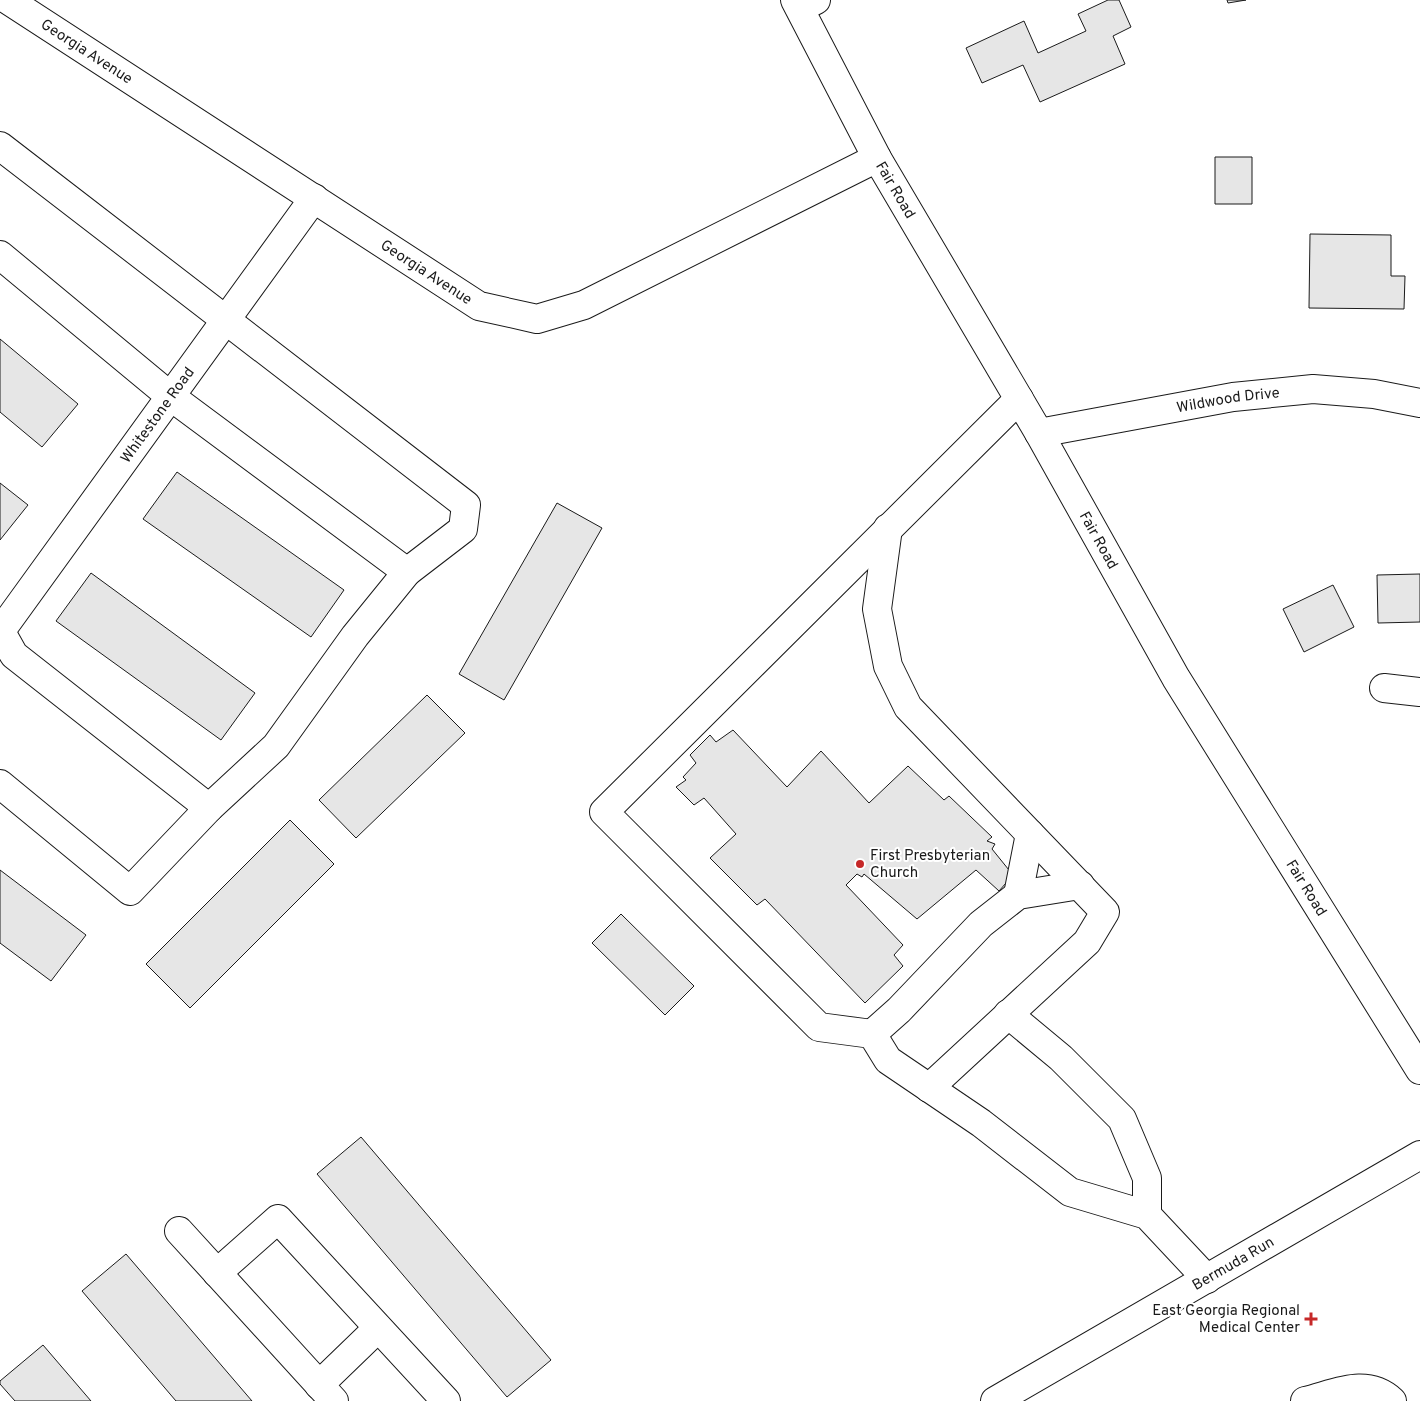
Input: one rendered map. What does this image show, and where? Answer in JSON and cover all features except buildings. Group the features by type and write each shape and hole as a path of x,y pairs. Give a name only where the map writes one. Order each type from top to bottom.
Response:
{"street":[{"name":"Georgia Avenue","path":"8,0 479,306 537,319 584,305 877,158"},
{"name":"Fair Road","path":"804,3 877,158 1039,433 1176,678 1420,1070"},
{"path":"0,146 466,505 464,529 407,572 355,636 276,746 209,808 130,891 0,784"},
{"name":"Whitestone Road","path":"0,631 314,198"},
{"path":"0,255 170,396 407,572"},
{"name":"Wildwood Drive","path":"1039,433 1233,397 1313,388 1374,394 1420,403"},
{"path":"1019,399 604,812 819,1027 872,1034 899,1010 981,924 1018,895 1080,885"},
{"path":"888,528 877,609 888,666 908,707 1105,912 1087,942 929,1088"},
{"path":"0,631 14,655 209,808"},
{"path":"1384,688 1420,692"},
{"path":"1018,895 1030,834"},
{"path":"1008,1014 1061,1058 1122,1119 1147,1178 1147,1215"},
{"path":"872,1034 888,1060 981,1123 1070,1192 1147,1215 1207,1279"},
{"name":"Bermuda Run","path":"1005,1399 1420,1155"},
{"path":"217,1273 278,1219 446,1401"},
{"path":"178,1232 326,1393 378,1328"},
{"path":"1305,1401 1362,1387 1379,1391 1392,1401"}],"place":[{"name":"First Presbyterian Church","path":"860,864"},
{"name":"East Georgia Regional Medical Center","path":"1311,1319"}]}
